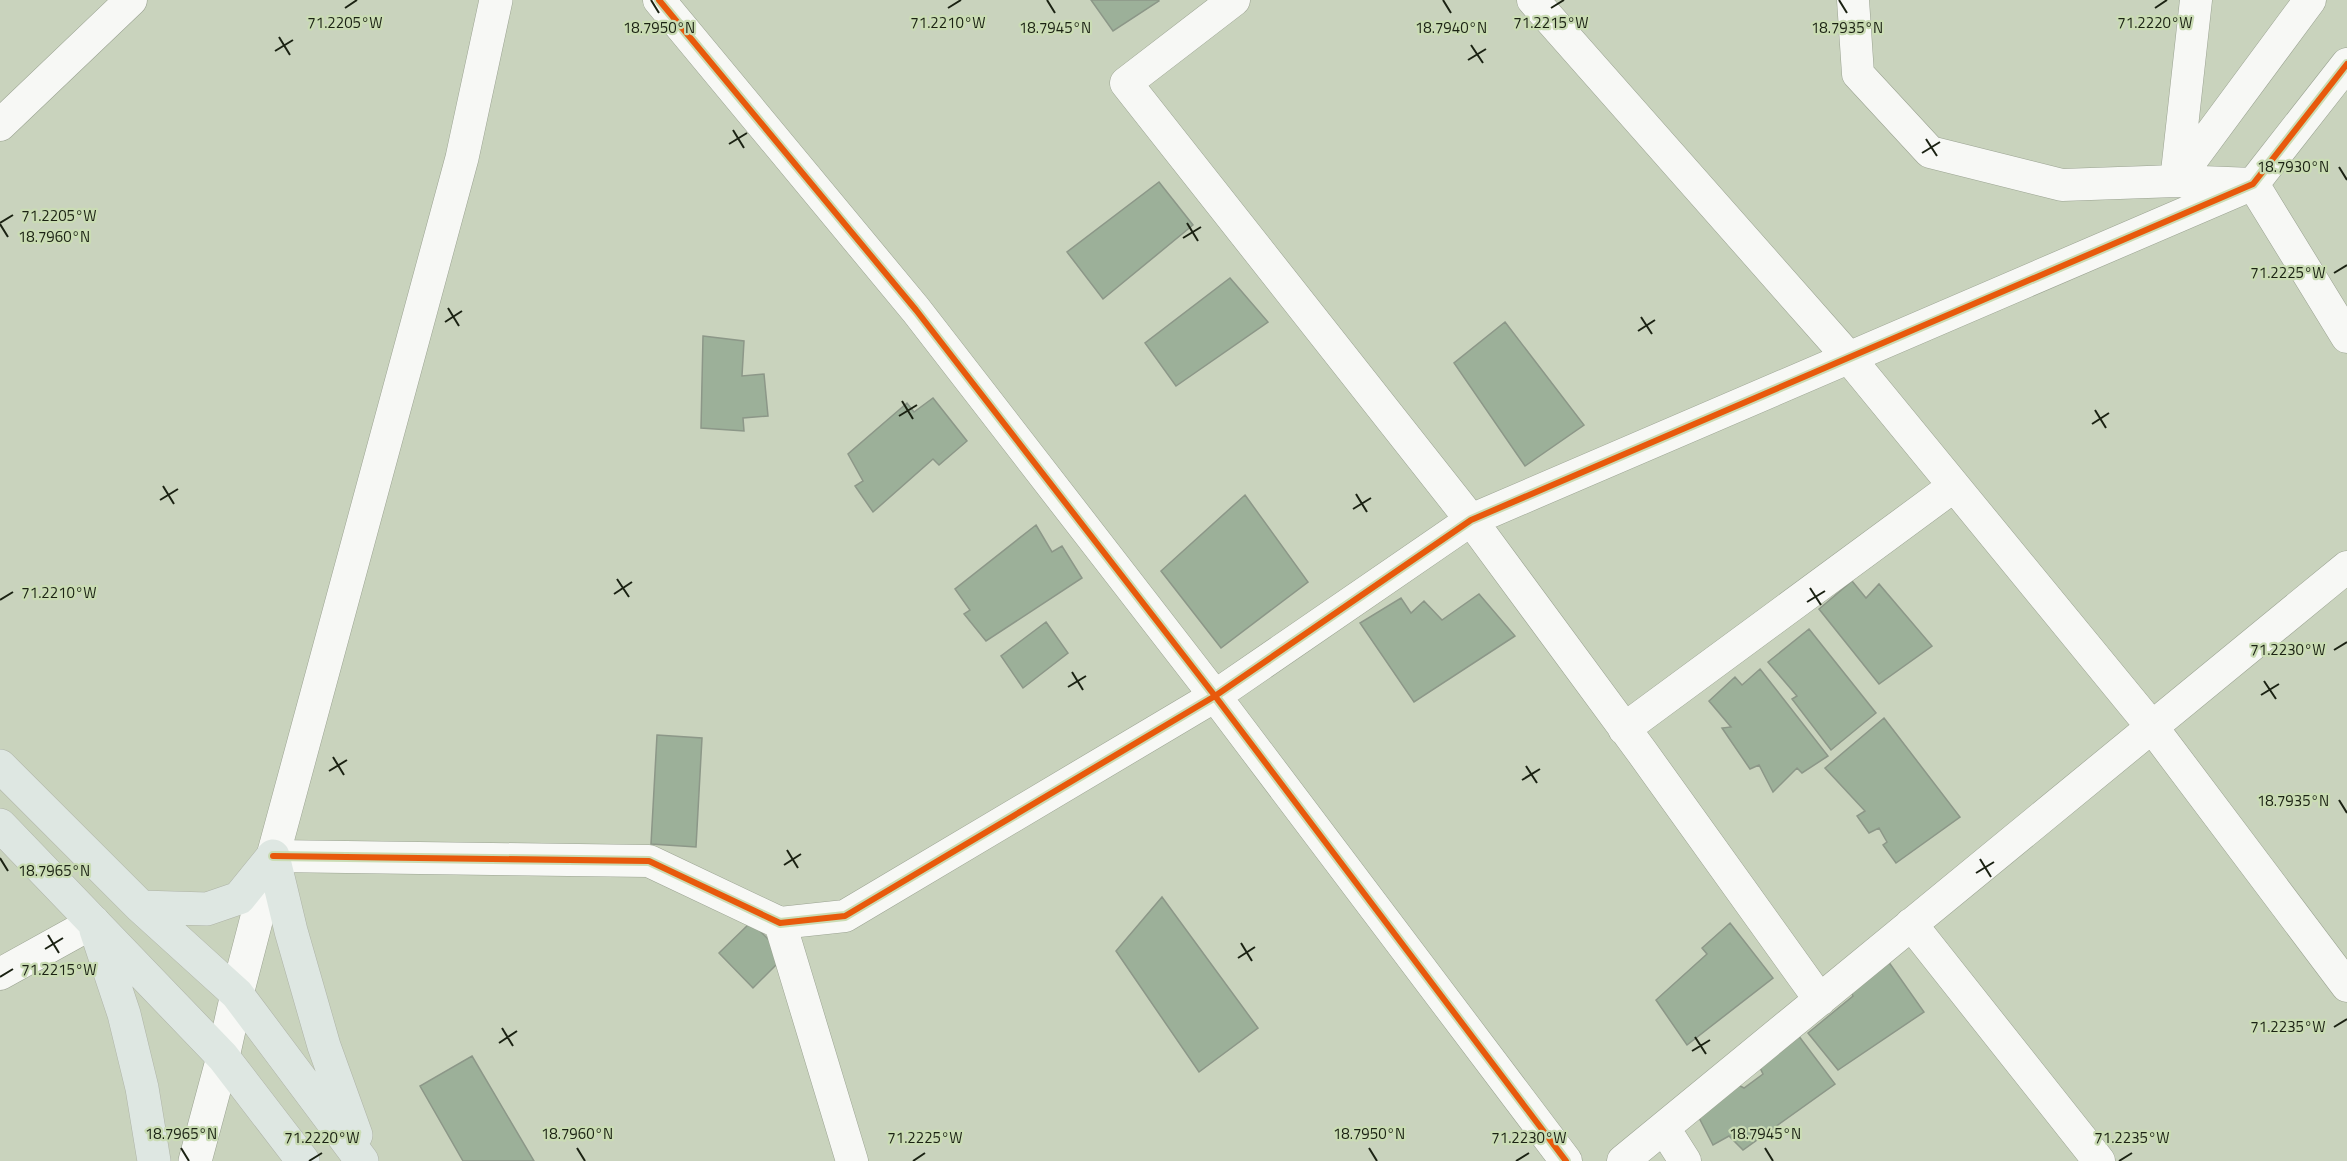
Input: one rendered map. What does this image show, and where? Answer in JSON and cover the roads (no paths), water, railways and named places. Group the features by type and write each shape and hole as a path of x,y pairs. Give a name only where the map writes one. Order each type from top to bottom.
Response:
{"main road":[{"path":"195,1161 273,855 462,158 496,0"},
{"path":"0,766 141,907 237,994 364,1161"},
{"path":"0,825 223,1057 303,1161"},
{"path":"141,907 207,909 238,898 273,855"},
{"path":"273,855 291,931 324,1046 364,1161"},
{"path":"94,922 124,1014 142,1088 154,1161"}],"street":[{"path":"0,125 131,0"},
{"path":"659,0 916,310 1215,696 1566,1161"},
{"path":"1234,0 1126,83 1471,520 1820,1000"},
{"path":"1533,0 1850,359 2152,728 2347,986"},
{"path":"1853,0 1858,74 1930,152 2062,185 2176,181 2253,184"},
{"path":"2176,181 2196,0"},
{"path":"2176,181 2310,0"},
{"path":"273,855 649,861 780,923 845,916 1215,696 1471,520 2253,184 2347,64"},
{"path":"2253,184 2347,337"},
{"path":"1624,729 1954,486"},
{"path":"1623,1161 2347,567"},
{"path":"0,974 94,922"},
{"path":"780,923 852,1161"},
{"path":"1911,924 2099,1161"},
{"path":"1664,1128 1685,1161"}]}
